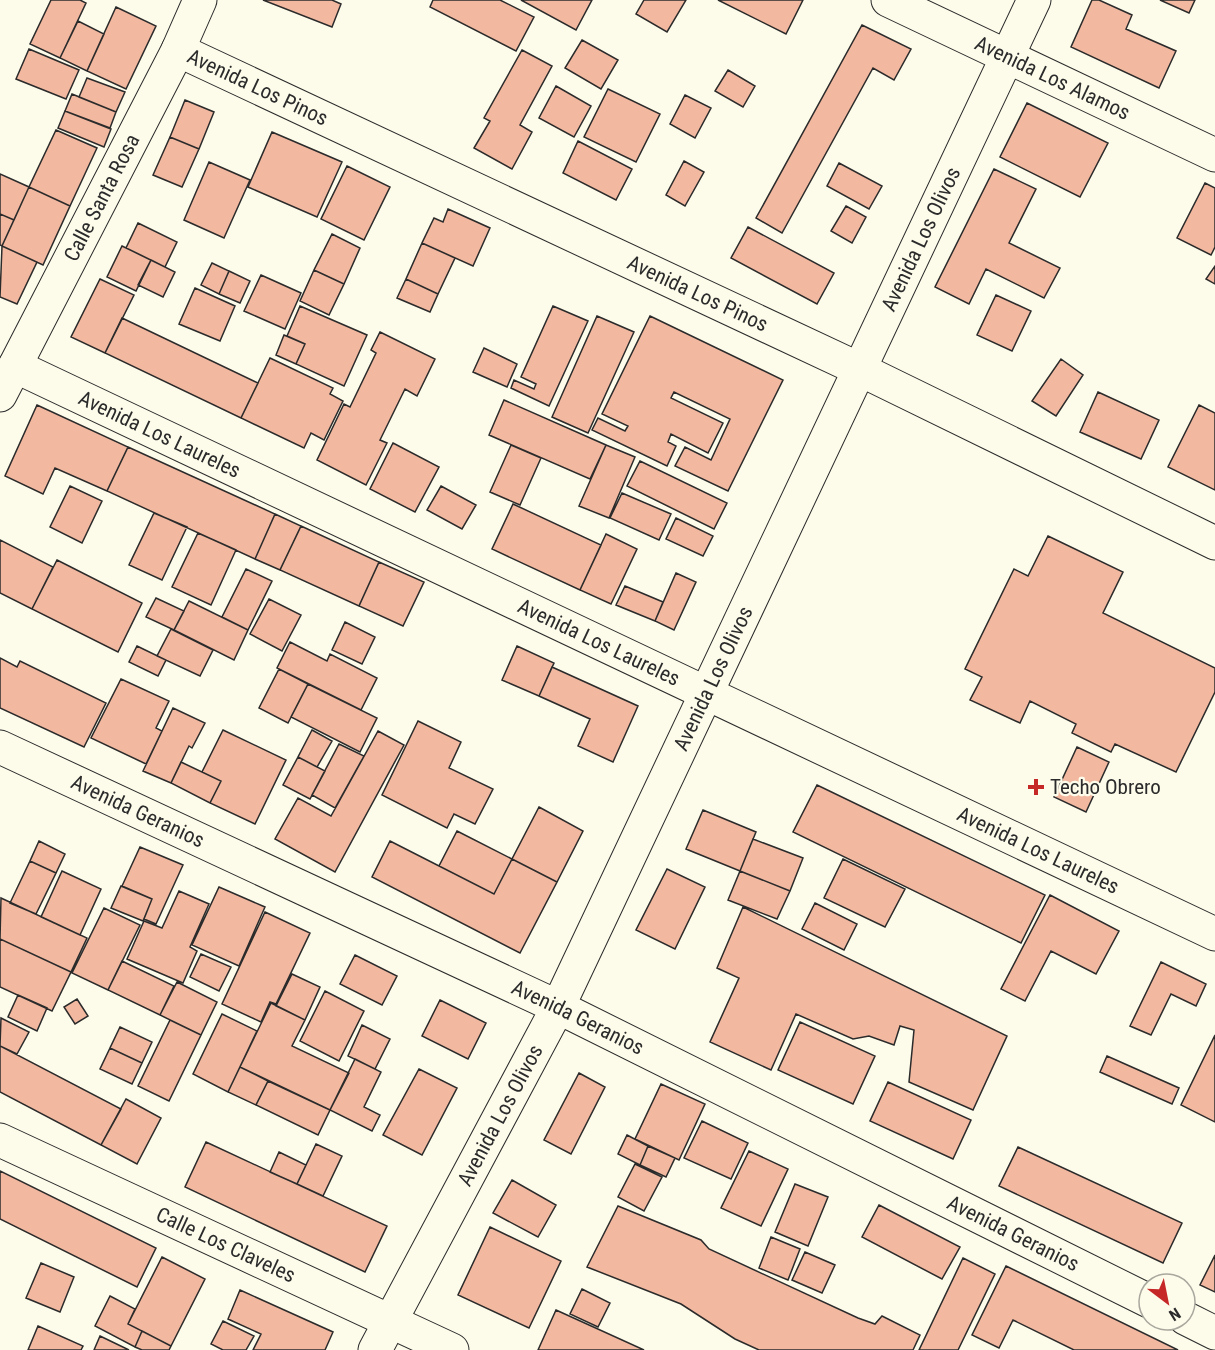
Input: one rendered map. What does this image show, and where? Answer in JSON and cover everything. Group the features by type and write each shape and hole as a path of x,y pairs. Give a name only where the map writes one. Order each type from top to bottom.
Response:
{"street":[{"name":"Calle Santa Rosa","path":"0,395 178,50 200,0"},
{"name":"Avenida Los Alamos","path":"888,0 1215,155"},
{"name":"Avenida Los Olivos","path":"375,1350 558,1007 708,694 1034,0"},
{"name":"Avenida Los Pinos","path":"178,50 861,370 1215,543"},
{"name":"Avenida Los Laureles","path":"15,366 1215,934"},
{"name":"Avenida Geranios","path":"0,747 558,1007 1137,1295"},
{"name":"Calle Los Claveles","path":"0,1140 452,1350"},
{"path":"1197,1324 1215,1333"}],"building":[{"path":"51,0 80,0 86,3 60,58 30,44"},
{"path":"263,0 332,0 341,4 332,27"},
{"path":"433,0 500,0 534,17 516,51 430,7"},
{"path":"521,0 592,0 576,30"},
{"path":"644,0 686,0 667,32 636,14"},
{"path":"718,0 803,0 786,34"},
{"path":"1092,0 1099,0 1132,15 1126,29 1176,51 1159,88 1071,47"},
{"path":"1160,0 1195,0 1189,13"},
{"path":"116,7 156,26 126,89 87,71"},
{"path":"78,21 104,34 87,71 60,58"},
{"path":"862,25 911,49 894,80 873,68 782,233 756,218"},
{"path":"582,40 618,60 601,89 565,68"},
{"path":"29,49 79,70 66,99 16,79"},
{"path":"522,50 552,66 520,125 532,132 512,169 474,148 490,121 484,118"},
{"path":"728,70 755,86 743,107 715,91"},
{"path":"87,78 125,92 116,112 79,97"},
{"path":"556,86 591,106 574,137 539,118"},
{"path":"608,89 660,114 636,162 584,137"},
{"path":"72,94 116,112 110,128 65,111"},
{"path":"685,95 711,108 695,138 670,124"},
{"path":"185,100 214,112 199,149 170,137"},
{"path":"1027,103 1108,143 1080,197 1000,157"},
{"path":"65,111 111,129 104,147 58,128"},
{"path":"56,130 97,148 70,206 29,187"},
{"path":"272,132 342,162 317,217 248,187"},
{"path":"170,137 199,149 182,187 153,175"},
{"path":"578,141 632,169 616,200 563,173"},
{"path":"684,161 704,172 685,206 666,195"},
{"path":"209,162 250,180 224,238 184,220"},
{"path":"839,163 882,186 869,209 827,186"},
{"path":"347,166 390,187 364,240 321,219"},
{"path":"994,169 1036,189 1009,243 1060,268 1044,298 986,269 969,304 935,287"},
{"path":"0,174 29,187 14,220 0,214"},
{"path":"1205,183 1215,188 1215,247 1211,255 1177,238"},
{"path":"29,187 70,206 43,265 2,246"},
{"path":"846,206 866,217 852,243 831,231"},
{"path":"448,209 490,228 473,266 422,243 434,218 443,222"},
{"path":"0,214 14,220 2,246 0,245"},
{"path":"138,223 177,242 165,267 126,248"},
{"path":"748,227 834,273 817,304 731,258"},
{"path":"332,234 360,248 344,284 314,270"},
{"path":"422,243 455,258 438,294 406,279"},
{"path":"2,246 37,262 17,304 0,297"},
{"path":"122,246 151,260 136,291 107,277"},
{"path":"151,260 175,272 163,297 138,285"},
{"path":"212,263 229,271 219,294 201,285"},
{"path":"1215,266 1215,284 1206,279"},
{"path":"314,270 344,284 329,315 300,301"},
{"path":"229,271 250,281 240,303 219,294"},
{"path":"261,275 301,293 285,329 244,311"},
{"path":"100,279 134,295 105,353 71,337"},
{"path":"406,279 438,294 430,312 397,298"},
{"path":"195,288 235,306 220,341 179,324"},
{"path":"996,295 1031,311 1012,351 977,335"},
{"path":"300,306 367,335 344,386 296,364 305,344 287,336"},
{"path":"553,306 588,321 549,406 511,388 514,380 534,389 536,384 521,377"},
{"path":"597,316 634,332 588,433 552,417"},
{"path":"650,316 783,380 728,491 675,466 685,447 711,460 730,419 674,392 671,398 723,423 708,453 671,434 668,442 676,446 667,466 592,430 598,418 625,431 628,426 602,414"},
{"path":"122,318 258,383 241,418 105,353"},
{"path":"380,332 435,359 417,396 405,389 380,440 387,443 366,485 317,460 344,404 350,407 376,353 371,350"},
{"path":"284,335 305,344 296,364 276,355"},
{"path":"484,348 517,364 507,387 473,372"},
{"path":"270,358 333,388 330,394 343,401 324,440 311,433 304,448 241,418"},
{"path":"1061,359 1083,375 1056,416 1032,401"},
{"path":"1098,392 1159,420 1141,459 1080,432"},
{"path":"504,400 606,445 590,479 489,435"},
{"path":"37,405 128,447 107,491 55,468 43,494 5,476"},
{"path":"1199,405 1215,413 1215,490 1168,467"},
{"path":"393,443 439,467 415,512 370,489"},
{"path":"511,445 541,458 520,505 490,492"},
{"path":"606,445 635,457 609,518 579,506"},
{"path":"128,447 275,514 255,559 107,491"},
{"path":"640,461 727,503 714,529 627,486"},
{"path":"70,486 102,501 82,543 50,527"},
{"path":"441,486 476,505 462,529 427,510"},
{"path":"622,493 671,514 659,540 610,518"},
{"path":"513,504 601,545 580,590 492,549"},
{"path":"154,513 187,527 162,580 129,565"},
{"path":"275,514 301,526 280,570 255,559"},
{"path":"676,518 713,536 703,556 666,539"},
{"path":"301,526 379,562 359,606 280,570"},
{"path":"198,533 236,550 211,605 172,587"},
{"path":"606,534 637,549 611,604 580,590"},
{"path":"1048,536 1123,572 1103,613 1215,668 1215,692 1176,772 1115,744 1111,752 1072,733 1076,724 1030,701 1020,723 970,700 982,677 965,669 1014,569 1028,576"},
{"path":"0,540 53,567 32,609 0,593"},
{"path":"57,560 142,603 118,652 32,609"},
{"path":"379,562 424,582 403,626 359,606"},
{"path":"246,569 272,581 248,630 222,617"},
{"path":"676,573 696,582 674,630 655,621"},
{"path":"625,586 663,602 655,621 616,605"},
{"path":"156,598 184,611 174,630 146,617"},
{"path":"269,599 301,615 282,651 250,634"},
{"path":"189,601 248,630 234,660 174,630"},
{"path":"345,622 375,637 362,664 332,650"},
{"path":"171,629 213,650 200,676 157,656"},
{"path":"290,642 327,661 330,654 377,678 361,710 277,668"},
{"path":"137,646 166,660 158,676 129,662"},
{"path":"517,646 554,663 539,696 502,680"},
{"path":"0,658 17,667 20,661 106,703 84,747 0,708"},
{"path":"552,667 638,706 613,762 578,746 590,719 539,696"},
{"path":"279,669 308,684 288,723 259,708"},
{"path":"121,679 169,701 156,728 162,731 146,764 91,738"},
{"path":"308,684 377,718 360,752 291,717"},
{"path":"173,708 205,723 192,748 189,746 171,783 143,771"},
{"path":"418,721 461,742 449,768 493,789 475,824 454,814 447,828 382,795"},
{"path":"223,730 286,760 255,824 210,803 221,781 202,772"},
{"path":"312,730 332,741 317,767 298,757"},
{"path":"378,731 404,745 335,872 275,839 298,798 331,816"},
{"path":"339,744 364,756 335,808 312,795"},
{"path":"1077,747 1109,762 1086,812 1054,797"},
{"path":"298,757 325,771 310,799 283,785"},
{"path":"181,762 221,781 210,803 171,783"},
{"path":"817,785 1045,895 1021,943 793,832"},
{"path":"539,807 583,831 557,882 512,859"},
{"path":"703,810 756,832 740,871 686,849"},
{"path":"457,831 512,859 494,894 439,866"},
{"path":"753,839 803,858 790,891 740,871"},
{"path":"39,841 65,854 56,873 30,861"},
{"path":"390,841 494,894 512,859 557,882 520,953 372,877"},
{"path":"140,847 183,865 156,924 144,919 152,899 122,886"},
{"path":"843,859 905,889 885,927 824,898"},
{"path":"30,861 56,873 36,914 10,903"},
{"path":"667,869 705,887 675,949 636,930"},
{"path":"62,871 101,889 80,935 41,917"},
{"path":"740,871 790,891 777,919 728,900"},
{"path":"121,886 152,899 143,921 111,908"},
{"path":"219,887 265,907 239,966 192,945"},
{"path":"179,891 209,904 190,947 197,951 183,983 127,959 144,921 162,928"},
{"path":"1050,895 1119,931 1096,974 1051,951 1025,1001 1001,989"},
{"path":"1,898 87,938 71,972 0,939"},
{"path":"815,903 857,924 844,950 802,929"},
{"path":"743,907 1007,1036 973,1110 909,1082 914,1030 900,1026 894,1045 869,1036 853,1039 796,1014 771,1070 710,1042 739,978 717,968"},
{"path":"104,908 140,925 108,990 72,973"},
{"path":"265,912 310,933 276,1004 270,1002 261,1022 222,1004"},
{"path":"0,939 71,972 52,1011 0,987"},
{"path":"201,954 231,967 219,991 190,977"},
{"path":"355,955 397,976 382,1005 340,984"},
{"path":"122,961 174,986 160,1015 108,990"},
{"path":"1161,962 1206,984 1196,1006 1171,994 1151,1035 1130,1026"},
{"path":"292,974 320,987 305,1020 276,1006"},
{"path":"177,982 217,1002 201,1035 160,1015"},
{"path":"325,991 364,1011 339,1061 300,1041"},
{"path":"18,995 47,1008 37,1031 8,1017"},
{"path":"77,999 88,1016 75,1024 64,1007"},
{"path":"440,1000 486,1023 468,1059 422,1036"},
{"path":"271,1003 305,1020 292,1046 349,1073 330,1110 240,1067"},
{"path":"222,1014 257,1031 228,1092 193,1074"},
{"path":"1,1018 29,1032 17,1054 0,1046"},
{"path":"170,1020 201,1035 169,1101 138,1086"},
{"path":"800,1022 875,1056 853,1104 778,1070"},
{"path":"362,1025 390,1039 375,1069 348,1056"},
{"path":"120,1027 152,1042 142,1063 110,1048"},
{"path":"1215,1035 1215,1122 1181,1105"},
{"path":"0,1046 121,1109 101,1145 0,1092"},
{"path":"110,1048 142,1063 132,1084 100,1069"},
{"path":"1107,1056 1179,1088 1172,1104 1100,1072"},
{"path":"355,1059 381,1072 364,1107 380,1115 372,1131 330,1110"},
{"path":"240,1067 268,1081 256,1105 228,1092"},
{"path":"419,1069 457,1088 422,1155 383,1135"},
{"path":"579,1073 605,1087 571,1154 544,1140"},
{"path":"268,1081 330,1110 318,1135 256,1105"},
{"path":"888,1082 971,1120 953,1159 870,1121"},
{"path":"661,1084 705,1104 679,1160 635,1139"},
{"path":"126,1099 161,1118 137,1164 101,1145"},
{"path":"702,1121 748,1143 731,1179 684,1158"},
{"path":"627,1135 648,1146 640,1165 618,1154"},
{"path":"206,1142 387,1226 365,1272 185,1187"},
{"path":"316,1144 342,1156 323,1196 297,1184"},
{"path":"648,1146 675,1158 666,1177 640,1165"},
{"path":"1018,1147 1182,1223 1163,1263 999,1186"},
{"path":"749,1151 788,1169 761,1226 721,1208"},
{"path":"279,1152 306,1165 297,1184 270,1172"},
{"path":"635,1164 662,1177 644,1211 618,1197"},
{"path":"0,1171 156,1248 137,1287 0,1219"},
{"path":"512,1180 556,1205 538,1237 493,1213"},
{"path":"795,1184 828,1197 808,1246 775,1232"},
{"path":"879,1205 960,1247 942,1279 862,1237"},
{"path":"618,1206 701,1240 709,1249 858,1318 875,1324 882,1316 920,1335 913,1350 759,1350 735,1339 681,1304 587,1267"},
{"path":"490,1227 561,1261 529,1328 458,1295"},
{"path":"771,1237 800,1249 788,1280 759,1268"},
{"path":"805,1252 835,1265 822,1293 792,1280"},
{"path":"1215,1255 1215,1292 1200,1285"},
{"path":"162,1257 205,1279 171,1346 128,1324"},
{"path":"963,1258 995,1274 958,1350 919,1350"},
{"path":"41,1263 74,1277 60,1312 26,1298"},
{"path":"1006,1266 1137,1330 1137,1332 1178,1350 1074,1350 1013,1320 999,1348 972,1335"},
{"path":"582,1289 610,1303 598,1327 570,1314"},
{"path":"240,1290 333,1332 325,1350 253,1350 261,1334 228,1319"},
{"path":"110,1296 135,1309 128,1324 142,1331 135,1347 95,1326"},
{"path":"556,1310 644,1350 538,1350"},
{"path":"223,1321 254,1336 246,1350 223,1350 211,1344"},
{"path":"38,1326 83,1346 81,1350 28,1350"},
{"path":"142,1331 171,1346 169,1350 142,1350 135,1347"},
{"path":"100,1336 129,1350 94,1350"}],"place":[{"name":"Techo Obrero","path":"1036,787"}]}
